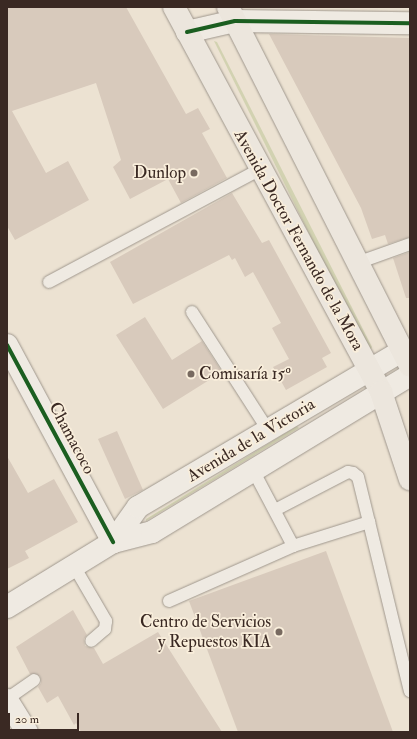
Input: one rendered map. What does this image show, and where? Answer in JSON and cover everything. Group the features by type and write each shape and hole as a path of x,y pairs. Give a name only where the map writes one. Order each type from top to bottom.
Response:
{"highway":[{"name":"Avenida Doctor Fernando de la Mora","path":"174,7 260,169 370,370 381,392 410,479"},
{"path":"231,14 357,263 404,348"}],"main road":[{"path":"187,32 231,14 410,23"},
{"name":"Chamacoco","path":"7,346 114,542"},
{"name":"Avenida de la Victoria","path":"114,542 138,508 370,370 404,348"},
{"name":"Avenida de la Victoria","path":"7,607 114,542 152,532 410,375"},
{"path":"7,699 27,732"}],"lane":[{"path":"49,282 260,169"},
{"path":"357,263 410,244"},
{"path":"192,312 268,430"},
{"path":"252,470 275,510 293,546"},
{"path":"275,510 348,472 353,473 358,477 369,522 404,642 410,691"},
{"path":"169,601 293,546 369,522"},
{"path":"74,566 106,621 105,629 91,641"},
{"path":"7,699 34,680"}],"green space":[{"path":"214,41 217,42 372,347 370,352 366,349"},
{"path":"297,426 299,428 146,521 146,519"}],"building":[{"path":"7,7 126,7 186,114 198,108 210,129 202,133 227,178 181,203 168,179 130,199 113,167 121,160 96,83 12,111 46,173 68,161 89,200 15,240 7,226"},
{"path":"269,34 410,38 410,237 388,244 385,235 372,239 361,208"},
{"path":"232,193 262,243 269,240 331,353 322,358 327,367 286,390 273,367 289,359 272,328 281,323 253,272 245,277 235,258 232,260 229,255 133,304 110,262"},
{"path":"410,252 410,298 406,298 393,258"},
{"path":"145,317 172,360 202,341 222,372 163,409 116,335"},
{"path":"117,431 143,490 125,499 98,439"},
{"path":"7,456 28,493 54,479 78,522 25,551 29,558 7,569"},
{"name":"Centro de Servicios y Repuestos KIA","path":"326,551 393,732 238,732 189,601"},
{"path":"73,610 87,635 84,639 85,646 94,648 103,664 158,632 222,732 81,732 76,723 74,725 58,696 47,703 38,687 41,683 40,676 30,674 16,647"}],"cycle path":[{"path":"187,32 235,21 410,23"},
{"path":"7,345 113,542"}],"place":[{"name":"Dunlop","path":"194,173"},
{"name":"Comisaría 15º","path":"191,374"},
{"name":"Centro de Servicios y Repuestos KIA","path":"279,632"}]}
